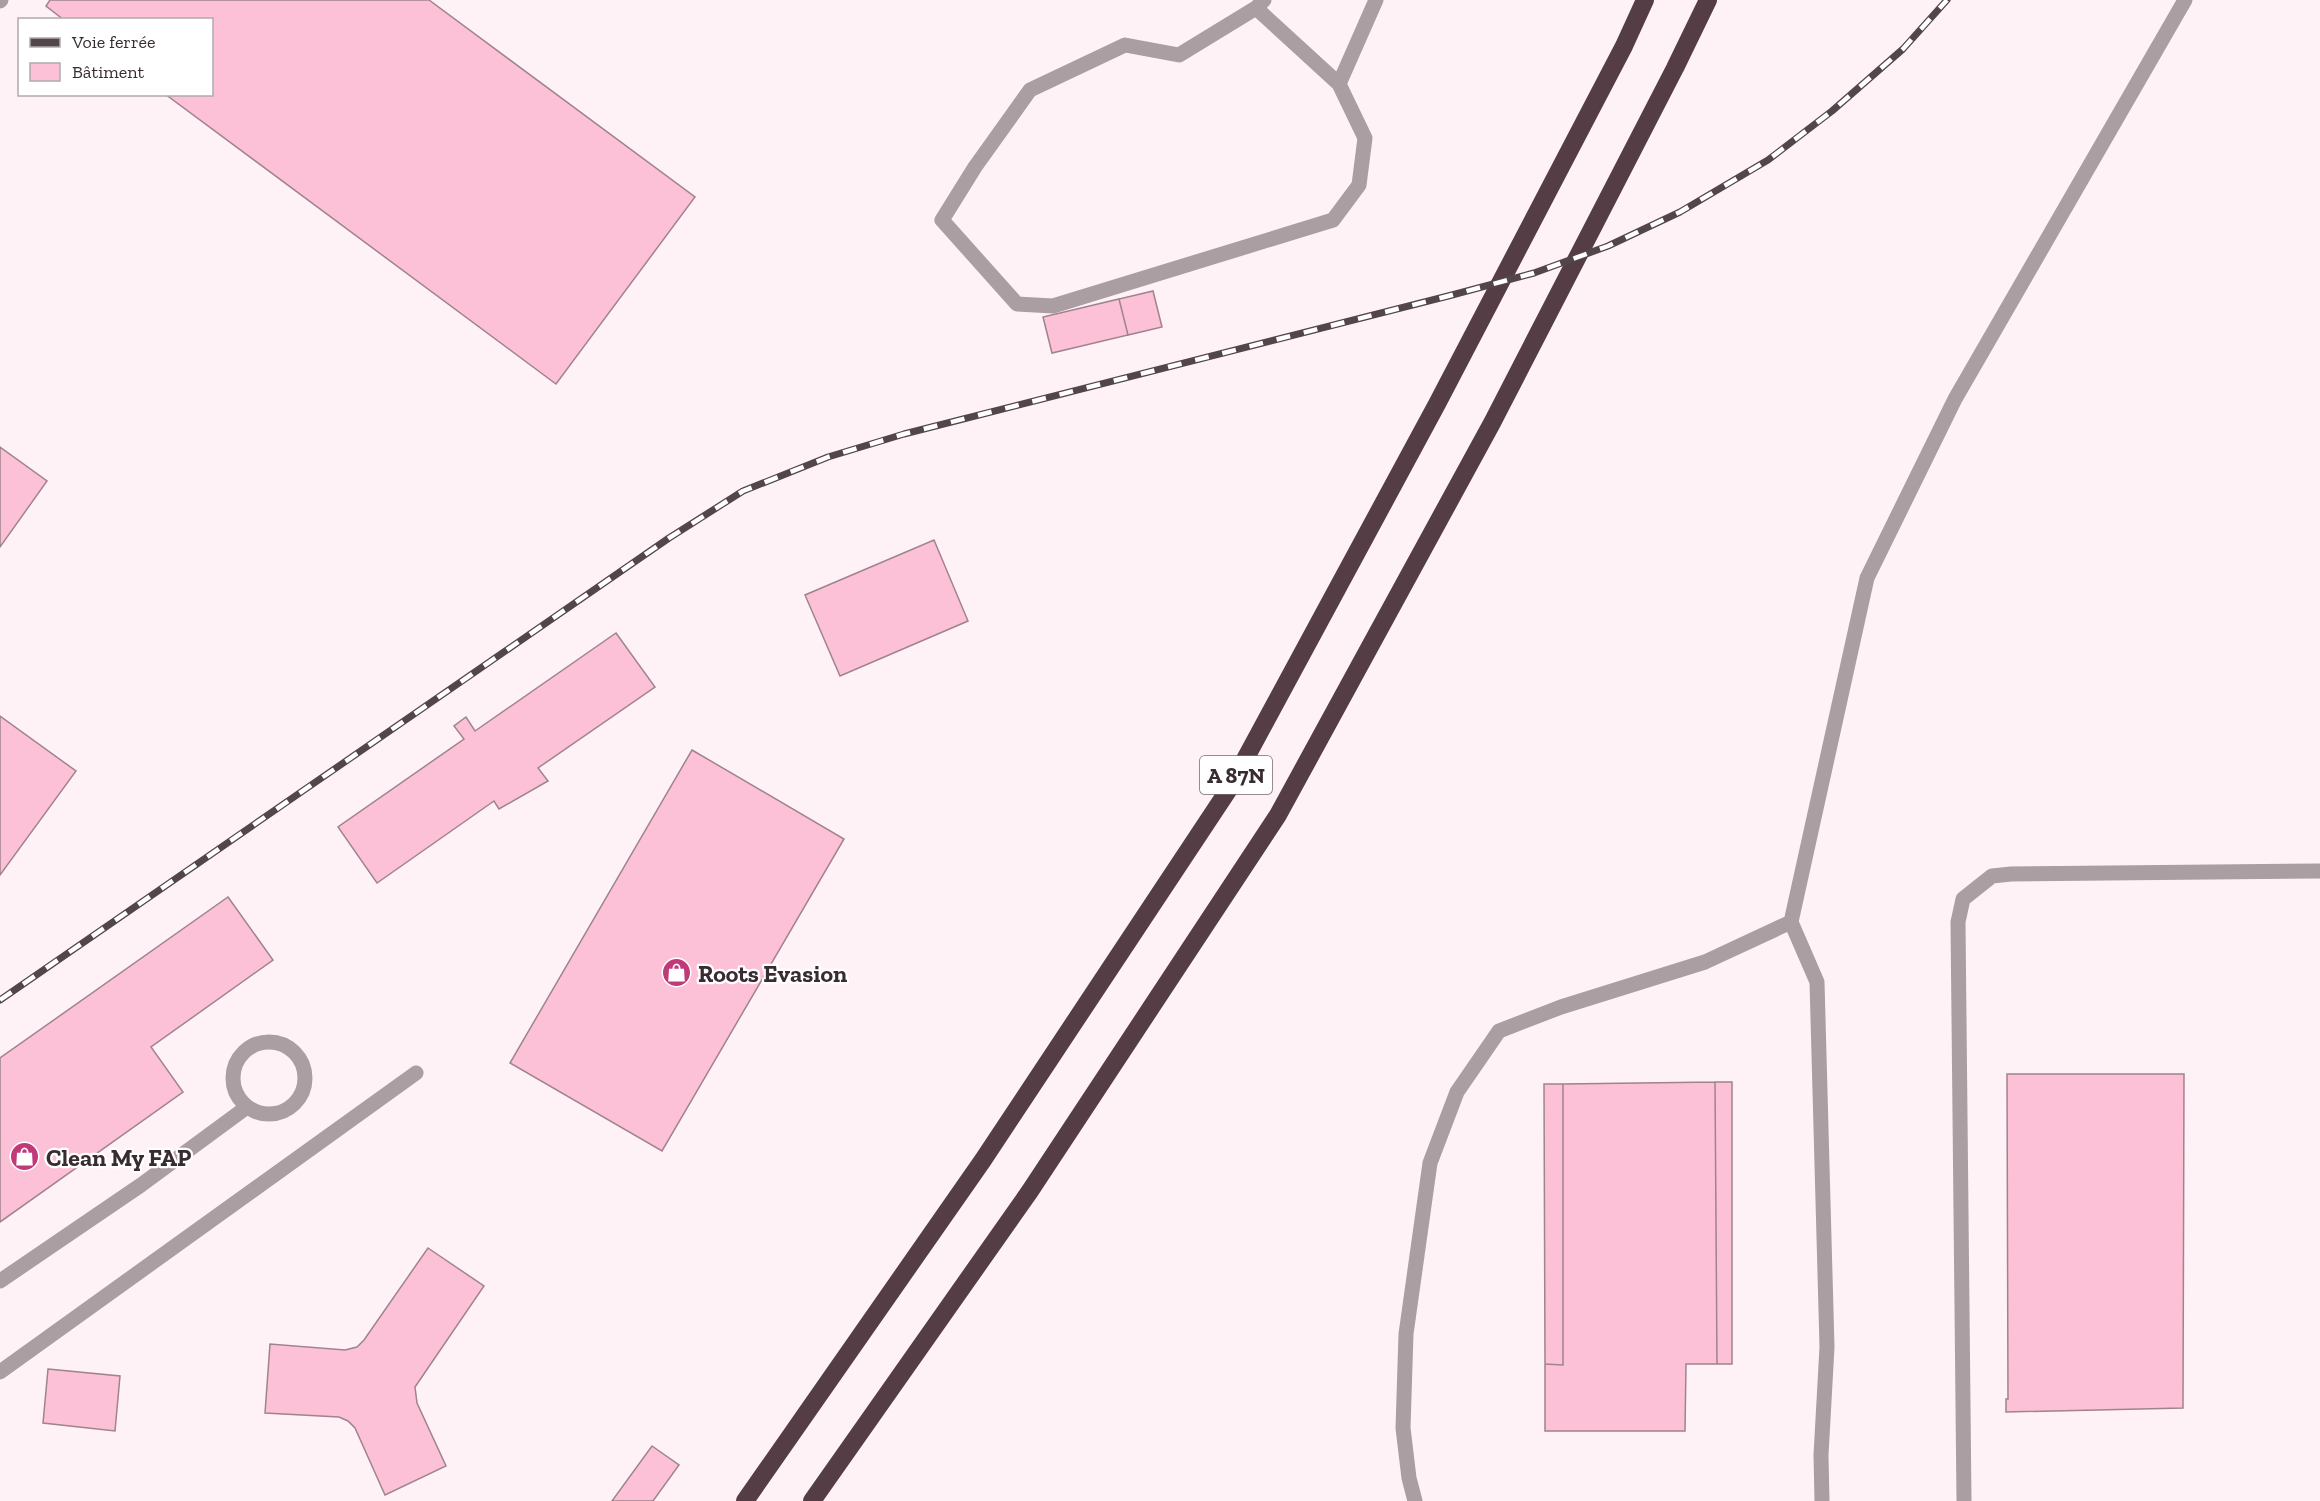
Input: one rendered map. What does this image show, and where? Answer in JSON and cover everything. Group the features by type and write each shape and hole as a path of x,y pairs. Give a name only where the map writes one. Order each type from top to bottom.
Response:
{"highway":[{"name":"A 87N","path":"745,1501 983,1160 1229,789 1448,383 1646,0"},
{"name":"A 87N","path":"812,1501 1030,1191 1278,815 1491,423 1708,0"}],"lane":[{"path":"1339,84 1376,0"},
{"path":"1822,1501 1821,1455 1827,1347 1817,982 1791,922 1867,578 1955,399 2185,0"},
{"path":"1260,4 1339,84 1365,138 1359,185 1333,220 1053,306 1017,304 942,220 975,167 1029,90 1125,45 1179,55 1260,4"},
{"path":"1964,1501 1958,934 1963,899 1992,876 2011,874 2320,871"},
{"path":"1415,1501 1409,1478 1403,1428 1406,1334 1430,1163 1457,1092 1498,1031 1561,1007 1705,962 1791,922"},
{"path":"261,1043 273,1043 294,1052 305,1072 305,1085 301,1096 293,1106 270,1115 258,1113 248,1107 240,1099 233,1077 241,1056 250,1048 261,1043"},
{"path":"0,1372 416,1072"},
{"path":"0,1281 141,1185 248,1107"}],"building":[{"path":"50,0 429,0 695,197 556,384 168,96 213,96 213,18 61,18 46,6"},
{"path":"1153,291 1162,327 1128,335 1119,299"},
{"path":"1119,299 1128,335 1052,353 1043,317"},
{"path":"0,447 47,481 0,547"},
{"path":"934,540 968,621 840,676 805,595"},
{"path":"616,633 655,687 538,768 548,781 499,809 494,801 377,883 338,827 464,739 454,726 466,717 475,731"},
{"path":"0,716 76,771 0,875"},
{"path":"692,750 844,839 662,1151 510,1063"},
{"path":"228,897 273,960 151,1047 183,1092 0,1222 0,1058"},
{"path":"2007,1074 2184,1074 2183,1408 2006,1412 2006,1399 2008,1399"},
{"path":"1715,1082 1732,1082 1732,1364 1717,1364"},
{"path":"1715,1082 1717,1364 1686,1364 1685,1431 1545,1431 1545,1364 1563,1365 1563,1084"},
{"path":"1544,1084 1563,1084 1563,1365 1545,1364"},
{"path":"428,1248 484,1286 415,1387 417,1403 446,1466 385,1495 355,1428 348,1421 339,1417 265,1413 270,1344 345,1350 357,1347"},
{"path":"48,1369 120,1376 115,1431 43,1423"},
{"path":"652,1446 679,1465 653,1501 612,1501"}],"railway":[{"path":"0,1000 669,538 743,491 828,457 904,434 1452,295 1534,273 1608,246 1680,212 1768,160 1832,111 1903,49 1947,0"}],"place":[{"name":"Roots Evasion","path":"677,973"},
{"name":"Clean My FAP","path":"25,1157"}]}
